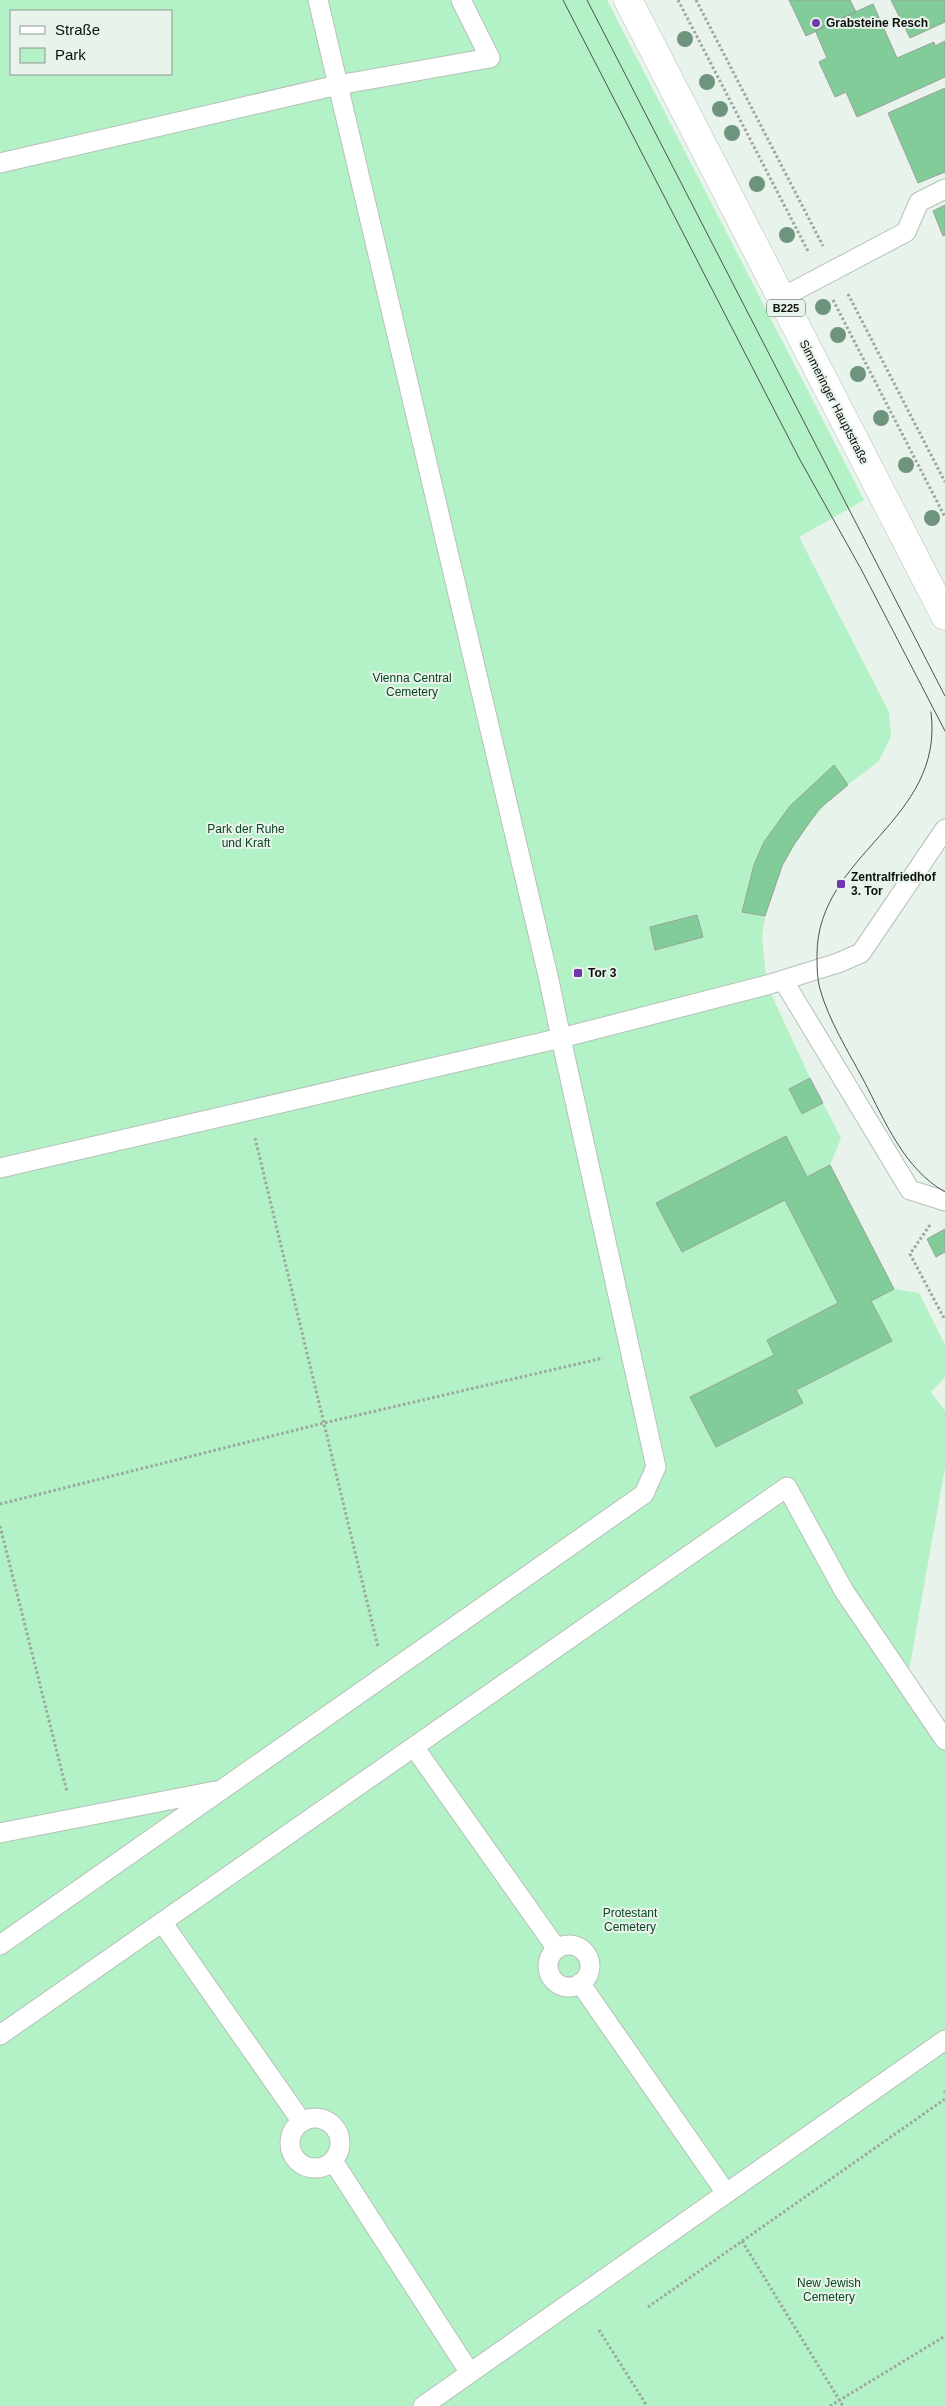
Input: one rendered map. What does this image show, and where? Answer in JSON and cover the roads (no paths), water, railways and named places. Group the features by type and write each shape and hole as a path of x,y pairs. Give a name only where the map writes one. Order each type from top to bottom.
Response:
{"main road":[{"name":"Simmeringer Hauptstraße","path":"628,0 945,616"}],"lane":[{"path":"0,1945 644,1494 656,1467 549,980 318,0"},
{"path":"0,163 338,85 490,58 461,0"},
{"path":"781,298 906,232 919,202 945,189"},
{"path":"0,1168 561,1038 783,980 838,963 861,953 945,829"},
{"path":"783,980 910,1190 945,1201"},
{"path":"0,2035 788,1488 844,1591 945,1740"},
{"path":"414,1747 557,1949"},
{"path":"0,1833 221,1790"},
{"path":"162,1922 302,2122"},
{"path":"569,1945 582,1950 586,1955 590,1968 588,1974 580,1983 572,1987 564,1987 552,1980 548,1960 557,1949 569,1945"},
{"path":"580,1983 726,2193"},
{"path":"423,2406 945,2040"},
{"path":"316,2118 324,2120 336,2130 340,2146 333,2161 326,2166 308,2167 295,2157 290,2141 292,2133 302,2122 316,2118"},
{"path":"333,2161 470,2373"}],"tram line":[{"path":"563,0 799,458 861,569 945,731"},
{"path":"587,0 945,696"},
{"path":"931,712 930,750 919,782 901,810 837,889 822,920 817,968 818,981 828,1013 888,1128 918,1171 945,1192"}],"place":[{"name":"Grabsteine Resch","path":"816,23"},
{"name":"Zentralfriedhof 3. Tor","path":"841,884"},
{"name":"Tor 3","path":"578,973"}],"park label":[{"name":"Vienna Central Cemetery","path":"412,685"},
{"name":"Park der Ruhe und Kraft","path":"246,836"},
{"name":"Protestant Cemetery","path":"630,1920"},
{"name":"New Jewish Cemetery","path":"829,2290"}]}
